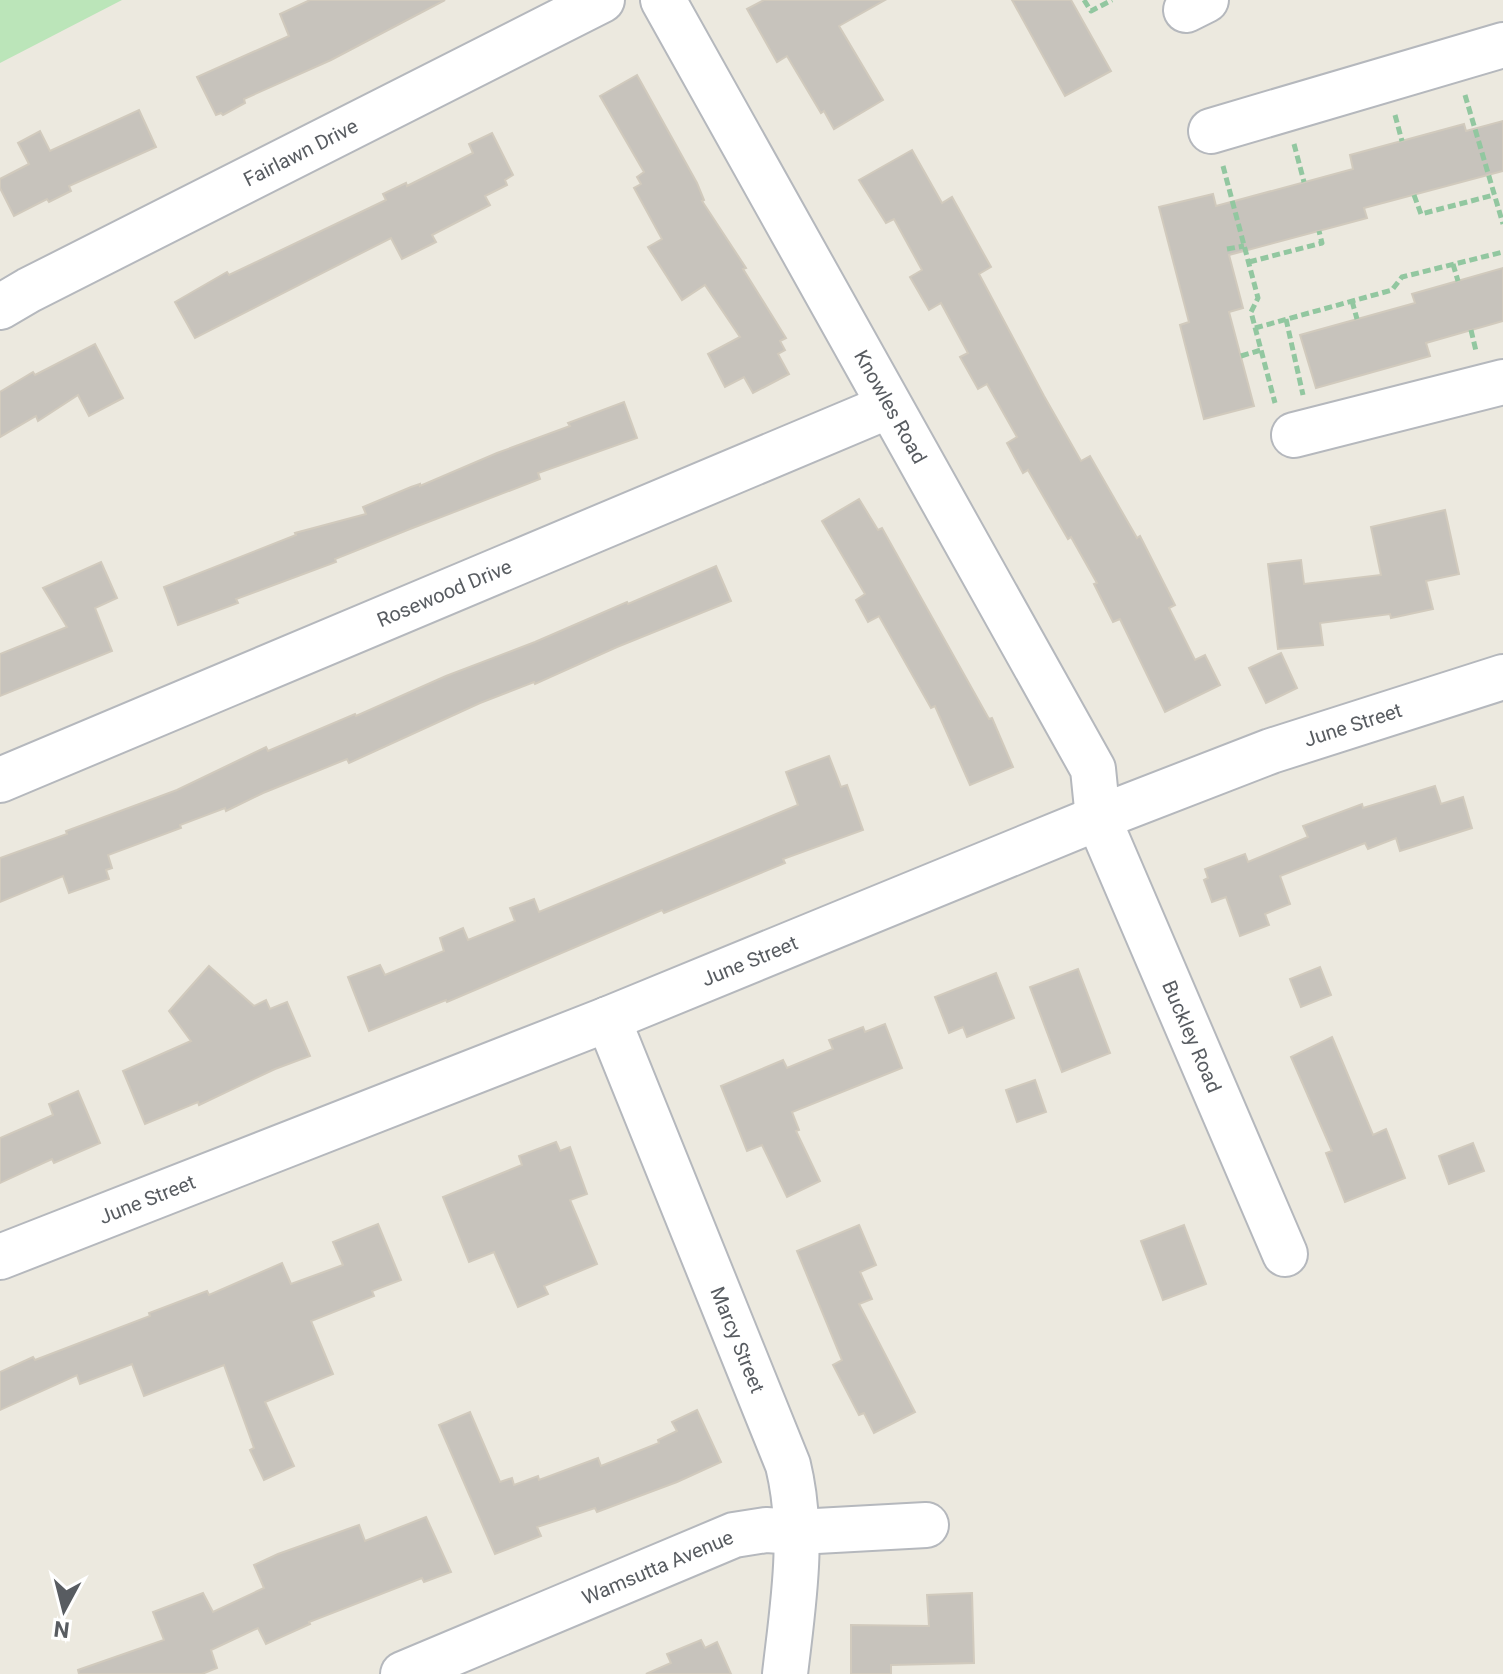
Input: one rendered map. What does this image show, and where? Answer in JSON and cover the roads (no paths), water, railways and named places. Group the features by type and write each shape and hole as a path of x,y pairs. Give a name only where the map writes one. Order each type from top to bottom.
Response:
{"street":[{"name":"Fairlawn Drive","path":"0,307 602,0"},
{"name":"Knowles Road","path":"663,0 1093,769 1098,818"},
{"path":"1211,131 1503,45"},
{"path":"1303,433 1503,382"},
{"name":"Rosewood Drive","path":"0,780 889,406"},
{"name":"June Street","path":"0,1257 608,1019 1098,818 1271,751 1503,677"},
{"name":"Buckley Road","path":"1098,818 1285,1254"},
{"name":"Marcy Street","path":"608,1019 788,1465 796,1497 798,1566 785,1674"},
{"name":"Wamsutta Avenue","path":"403,1674 734,1535 766,1530 798,1532 926,1525"}]}
